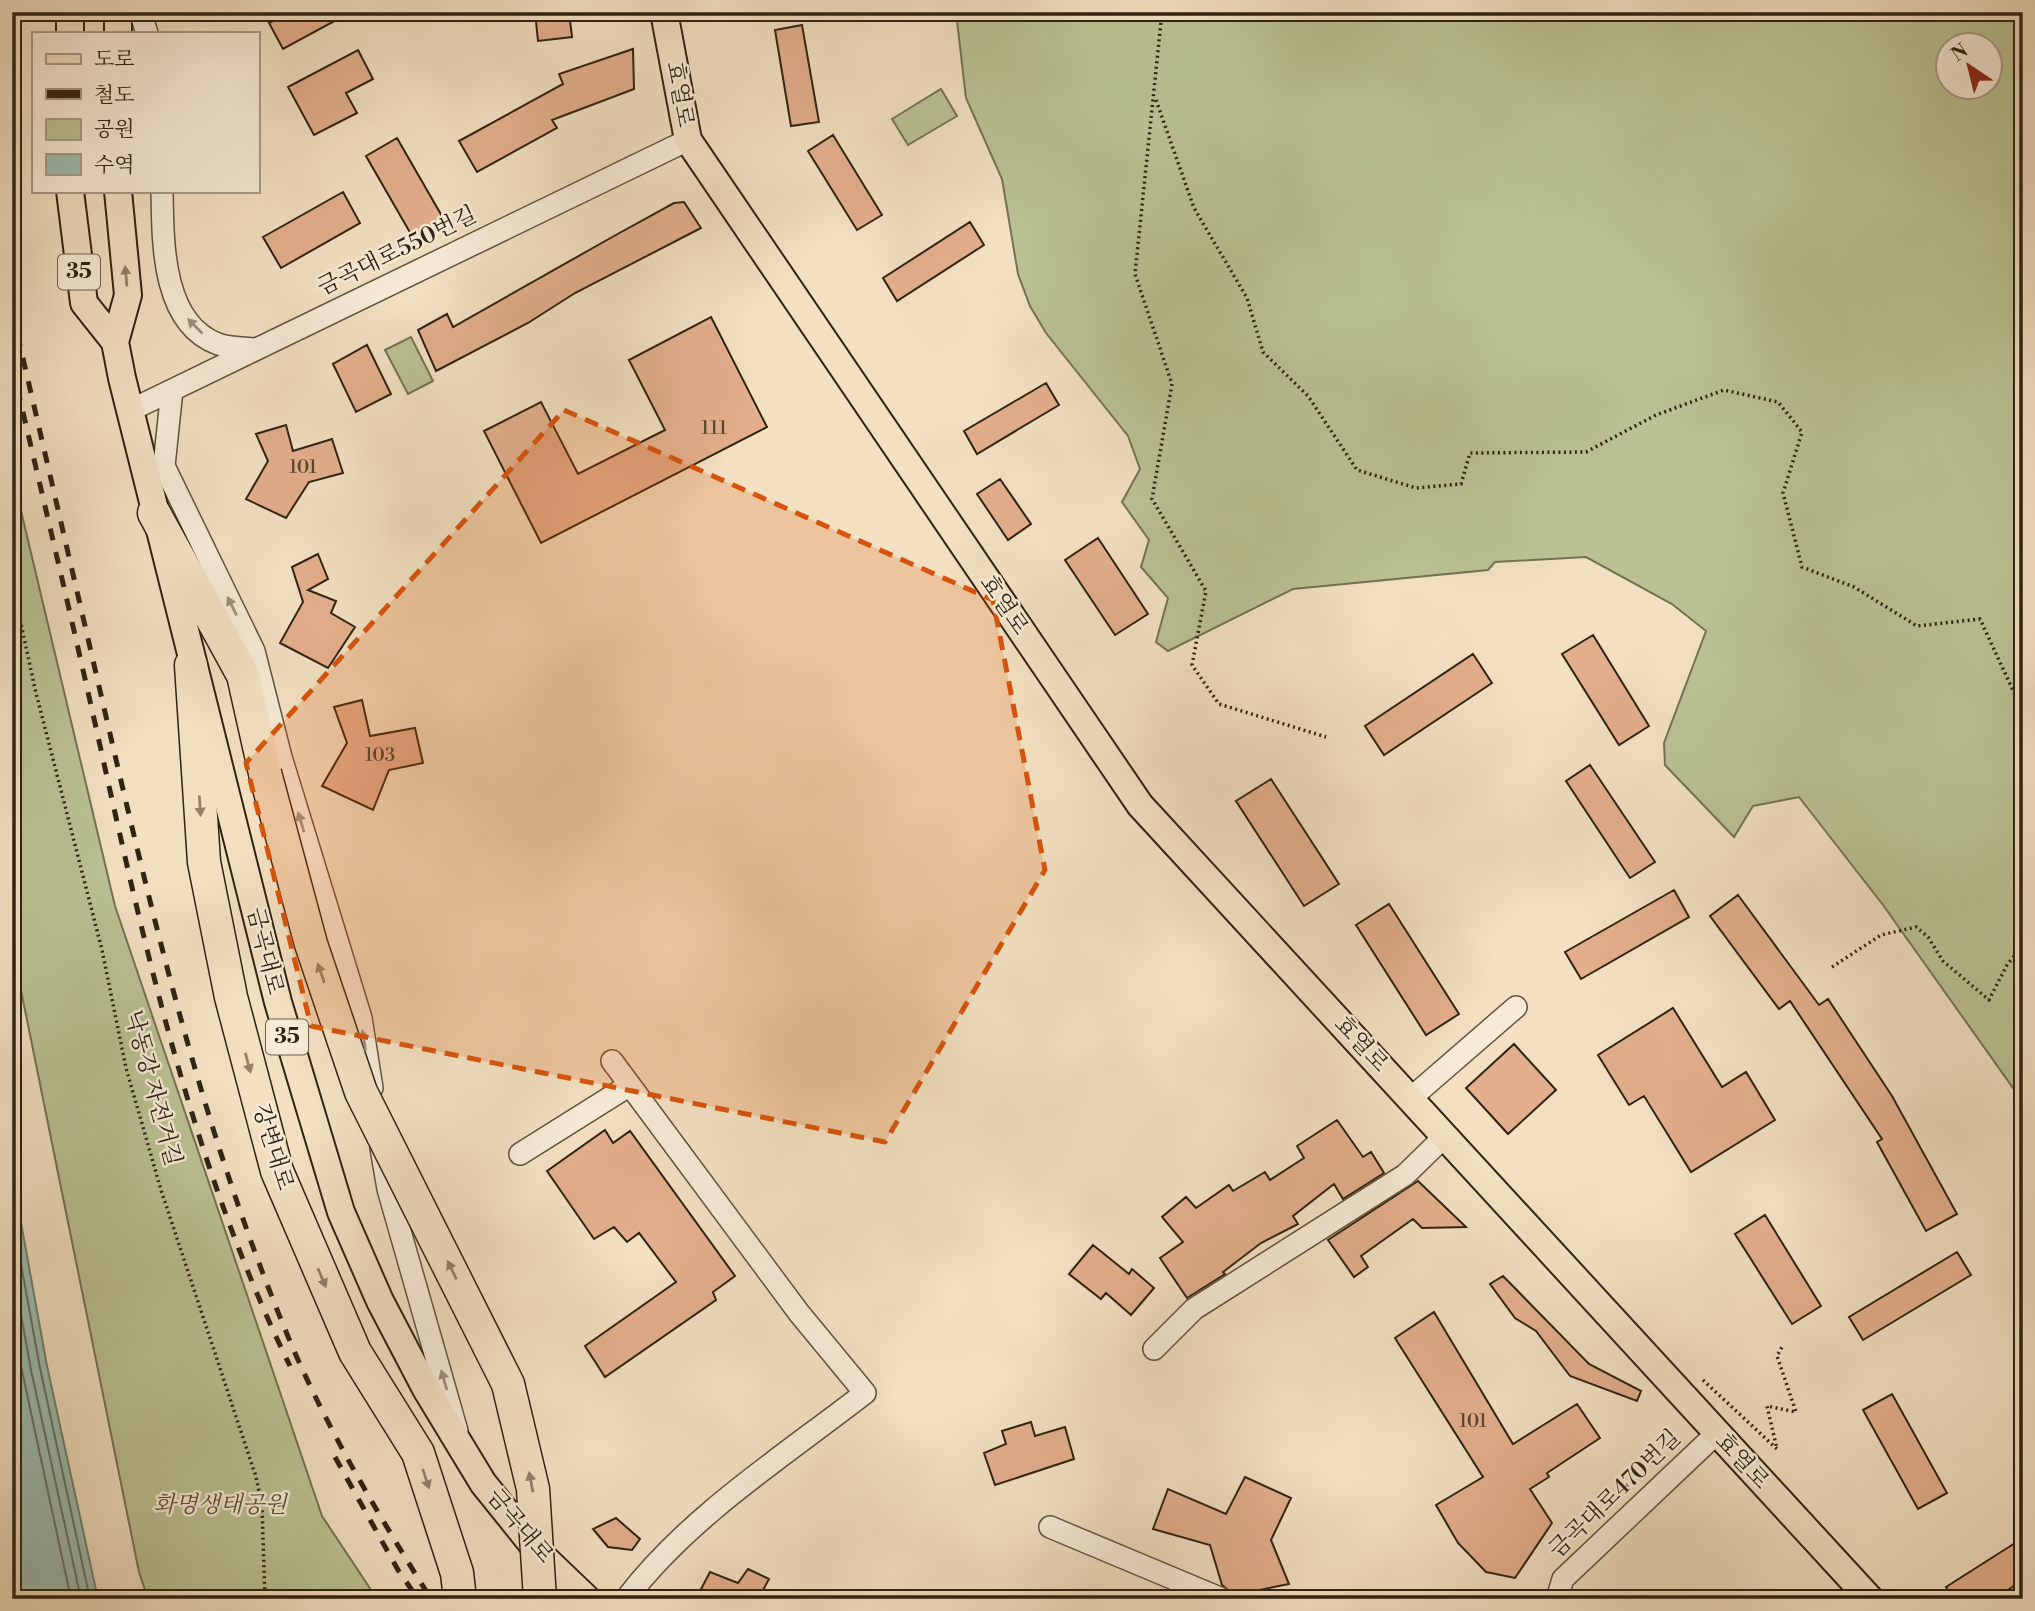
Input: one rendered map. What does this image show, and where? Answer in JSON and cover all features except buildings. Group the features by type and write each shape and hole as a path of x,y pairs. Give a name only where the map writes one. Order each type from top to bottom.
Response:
{"highway":[{"path":"154,513 243,675 265,773 311,944 361,1092 508,1384 533,1489 540,1599"},
{"name":"강변대로","path":"191,665 204,862 231,998 277,1171 355,1352 418,1453 457,1573 460,1599"}],"main road":[{"path":"70,32 71,12"},
{"path":"118,12 118,32"},
{"name":"효열로","path":"664,12 688,140 1140,804 1870,1599"},
{"name":"금곡대로","path":"70,192 84,303 115,342"},
{"name":"금곡대로","path":"118,192 128,295 115,342 131,421 278,1002 341,1212 380,1301 483,1483 540,1554 587,1599"}],"street":[{"path":"140,12 147,32"},
{"name":"금곡대로550번길","path":"131,421 172,390 688,140"},
{"path":"162,192 162,227 169,273 183,313 194,327 219,344 256,349"},
{"path":"164,466 172,390"},
{"name":"금곡대로","path":"131,421 164,466 254,651 281,757 360,1018 388,1189 461,1447"},
{"path":"1411,1098 1516,1007"},
{"path":"612,1061 799,1313 865,1393 682,1535 649,1569 626,1599"},
{"path":"520,1154 630,1085"},
{"path":"1153,1349 1194,1309 1405,1175 1446,1136"},
{"name":"금곡대로470번길","path":"1557,1599 1563,1578 1717,1433"},
{"path":"1050,1527 1222,1599"}],"path":[{"path":"1162,12 1156,100 1135,274 1172,384 1152,499 1206,591 1192,665 1219,704 1326,737"},
{"path":"1156,100 1194,208 1247,298 1263,352 1308,396 1357,470 1416,488 1461,484 1470,453 1586,452 1656,415 1724,390 1778,402 1802,432 1783,493 1802,567 1854,587 1917,626 1980,619 2023,712"},
{"name":"낙동강 자전거길","path":"12,582 35,689 102,950 126,1068 162,1190 256,1477 262,1506 265,1599"},
{"path":"1832,967 1881,935 1916,927 1928,937 1943,961 1989,1000 2007,965 2023,945"},
{"path":"1702,1379 1777,1450 1767,1406 1796,1412 1777,1356 1782,1347"}],"highlighted area":[{"path":"564,410 993,600 1045,870 885,1142 311,1026 246,763"}],"green space":[{"path":"956,12 2023,12 2023,1102 1883,905 1799,797 1753,806 1734,837 1665,765 1664,743 1706,631 1672,604 1586,557 1495,562 1488,570 1293,589 1168,651 1156,642 1168,598 1141,567 1149,540 1122,502 1140,469 1128,436 1046,333 1030,306 1018,274 1002,179 966,98"},
{"path":"941,89 957,116 908,145 892,119"},
{"path":"411,337 433,381 408,394 385,350"},
{"name":"화명생태공원","path":"12,473 115,906 322,1516 377,1599 148,1599 139,1572 12,946"}],"water":[{"path":"12,1173 47,1366 98,1599 12,1599"}],"railway":[{"path":"12,311 170,980 238,1206 295,1353 325,1416 358,1478 431,1599"},
{"path":"12,365 135,901 176,1060 226,1215 256,1292 290,1366"},
{"path":"335,1457 398,1570 418,1599"}]}
